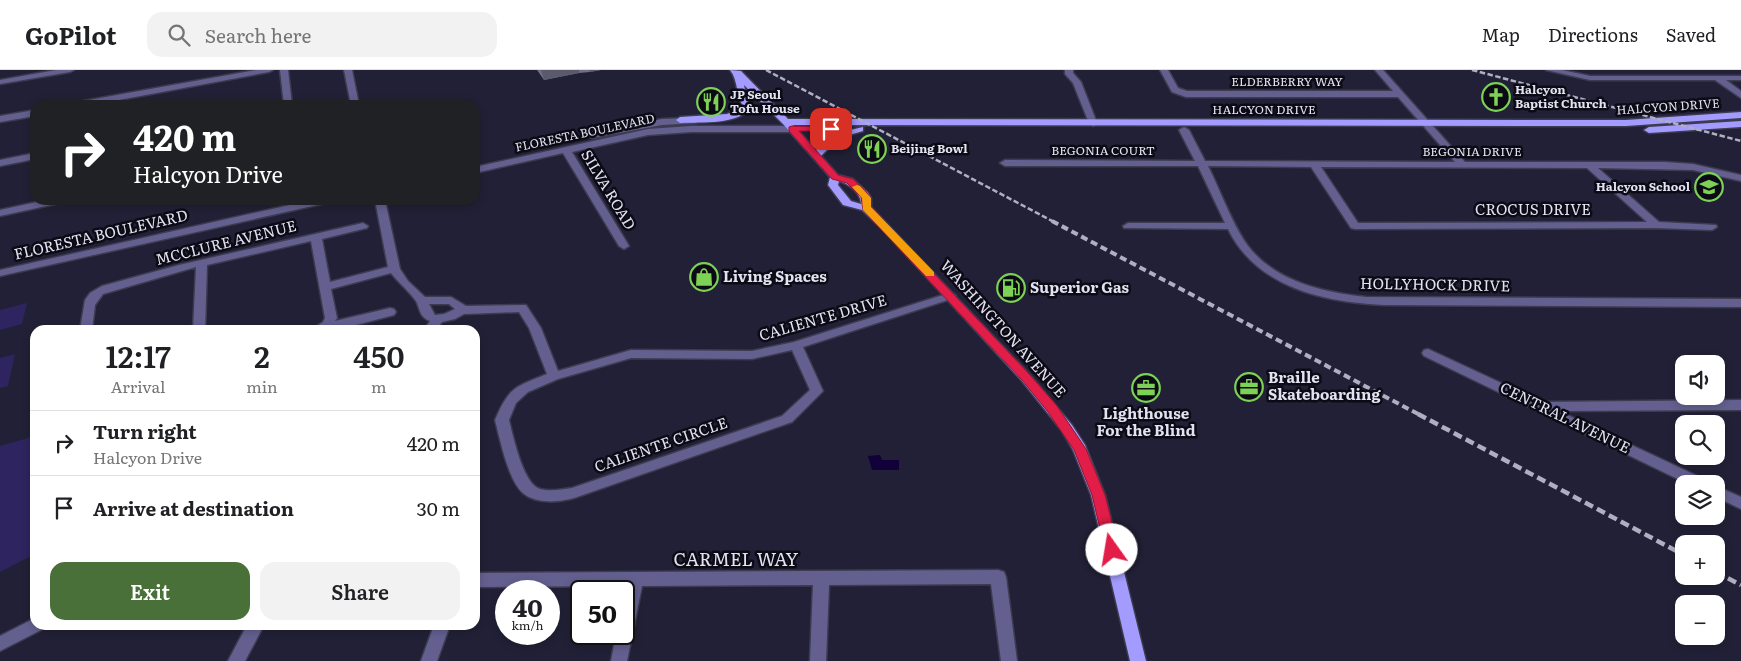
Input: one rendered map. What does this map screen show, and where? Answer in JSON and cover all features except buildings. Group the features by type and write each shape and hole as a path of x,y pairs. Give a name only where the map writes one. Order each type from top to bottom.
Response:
{"main road":[{"path":"680,120 720,118 745,112 749,108 743,100 736,72"},
{"name":"WASHINGTON AVENUE","path":"736,72 789,125 835,177 850,181 866,198 866,208"},
{"name":"HALCYON DRIVE","path":"789,125 1093,122 1626,123 1741,115"},
{"path":"1559,131 1577,123"},
{"name":"HALCYON DRIVE","path":"789,125 860,130 1640,131 1741,124"},
{"path":"816,156 836,136 860,130"},
{"name":"WASHINGTON AVENUE","path":"835,177 833,186 847,203 866,208 950,296 1058,415 1080,449 1098,495 1138,661"}],"street":[{"path":"0,82 70,70"},
{"path":"105,100 269,70"},
{"path":"284,70 287,100"},
{"path":"348,70 353,100"},
{"path":"1069,70 1069,74 1078,82 1093,122"},
{"name":"ELDERBERRY WAY","path":"1164,70 1175,90 1186,94 1400,94"},
{"path":"1379,70 1462,164"},
{"path":"1550,70 1590,78 1741,78"},
{"path":"1717,78 1741,94"},
{"path":"0,119 30,114"},
{"name":"FLORESTA BOULEVARD","path":"480,161 622,128 680,120 789,125"},
{"name":"FLORESTA BOULEVARD","path":"480,169 629,136 678,130 789,125"},
{"name":"HOLLYHOCK DRIVE","path":"1184,130 1245,248 1256,259 1284,278 1317,292 1362,301 1741,303"},
{"name":"SILVA ROAD","path":"566,150 624,246"},
{"path":"0,163 30,157"},
{"name":"BEGONIA COURT","path":"1005,163 1202,164"},
{"name":"BEGONIA DRIVE","path":"1202,164 1664,165 1692,167 1741,178"},
{"name":"CROCUS DRIVE","path":"1315,165 1355,226 1656,225 1712,227"},
{"path":"1591,166 1656,225"},
{"path":"0,213 37,205"},
{"name":"FLORESTA BOULEVARD","path":"0,274 293,205"},
{"path":"381,205 394,268 404,283 422,300 425,310 431,318 438,319 453,316 461,310 522,308 535,328 554,376"},
{"name":"MCCLURE AVENUE","path":"87,325 90,298 96,292 202,263 364,226"},
{"path":"1128,226 1232,226"},
{"path":"316,237 331,318 324,325"},
{"path":"199,325 202,263"},
{"path":"325,286 394,268"},
{"name":"CALIENTE DRIVE","path":"502,420 510,401 523,389 554,376 631,354 752,355 796,345 950,296"},
{"path":"422,300 450,301 460,306 461,310"},
{"path":"341,325 390,312"},
{"path":"434,325 438,319"},
{"name":"CALIENTE CIRCLE","path":"502,420 513,456 529,490 546,496 572,493 787,418 818,391 796,345"},
{"name":"CENTRAL AVENUE","path":"1428,353 1683,475"},
{"path":"1542,406 1741,405"},
{"path":"1725,495 1741,503"},
{"name":"CARMEL WAY","path":"635,580 998,578 1008,661"},
{"name":"CARMEL WAY","path":"480,580 570,580"},
{"path":"818,661 820,580"},
{"path":"0,644 30,628"},
{"path":"236,661 253,630"},
{"path":"429,661 440,630"},
{"path":"619,661 622,645"}],"shaded area":[{"path":"27,303 22,324 0,330 0,310"},
{"path":"15,354 8,386 0,388 0,358"},
{"path":"30,437 30,557 0,572 0,446"},
{"path":"880,455 882,460 899,460 899,470 872,470 868,456"}],"railway":[{"path":"766,70 1054,222"},
{"path":"1472,70 1741,141"},
{"path":"1052,221 1420,415"},
{"path":"1418,414 1675,550"},
{"path":"1725,577 1741,585"}],"slow traffic":[{"path":"857,187 866,198 866,208 930,274"}],"place":[{"name":"Halcyon Baptist Church","path":"1496,97"},
{"name":"JP Seoul Tofu House","path":"711,102"},
{"name":"Beijing Bowl","path":"872,149"},
{"name":"Halcyon School","path":"1709,187"},
{"name":"Living Spaces","path":"704,277"},
{"name":"Superior Gas","path":"1011,288"},
{"name":"Braille Skateboarding","path":"1249,387"},
{"name":"Lighthouse For the Blind","path":"1146,388"}],"route":[{"path":"831,129 792,129 835,177 850,181 864,195 866,198 866,208 950,296 1053,409 1080,449 1098,495 1112,550"}]}
